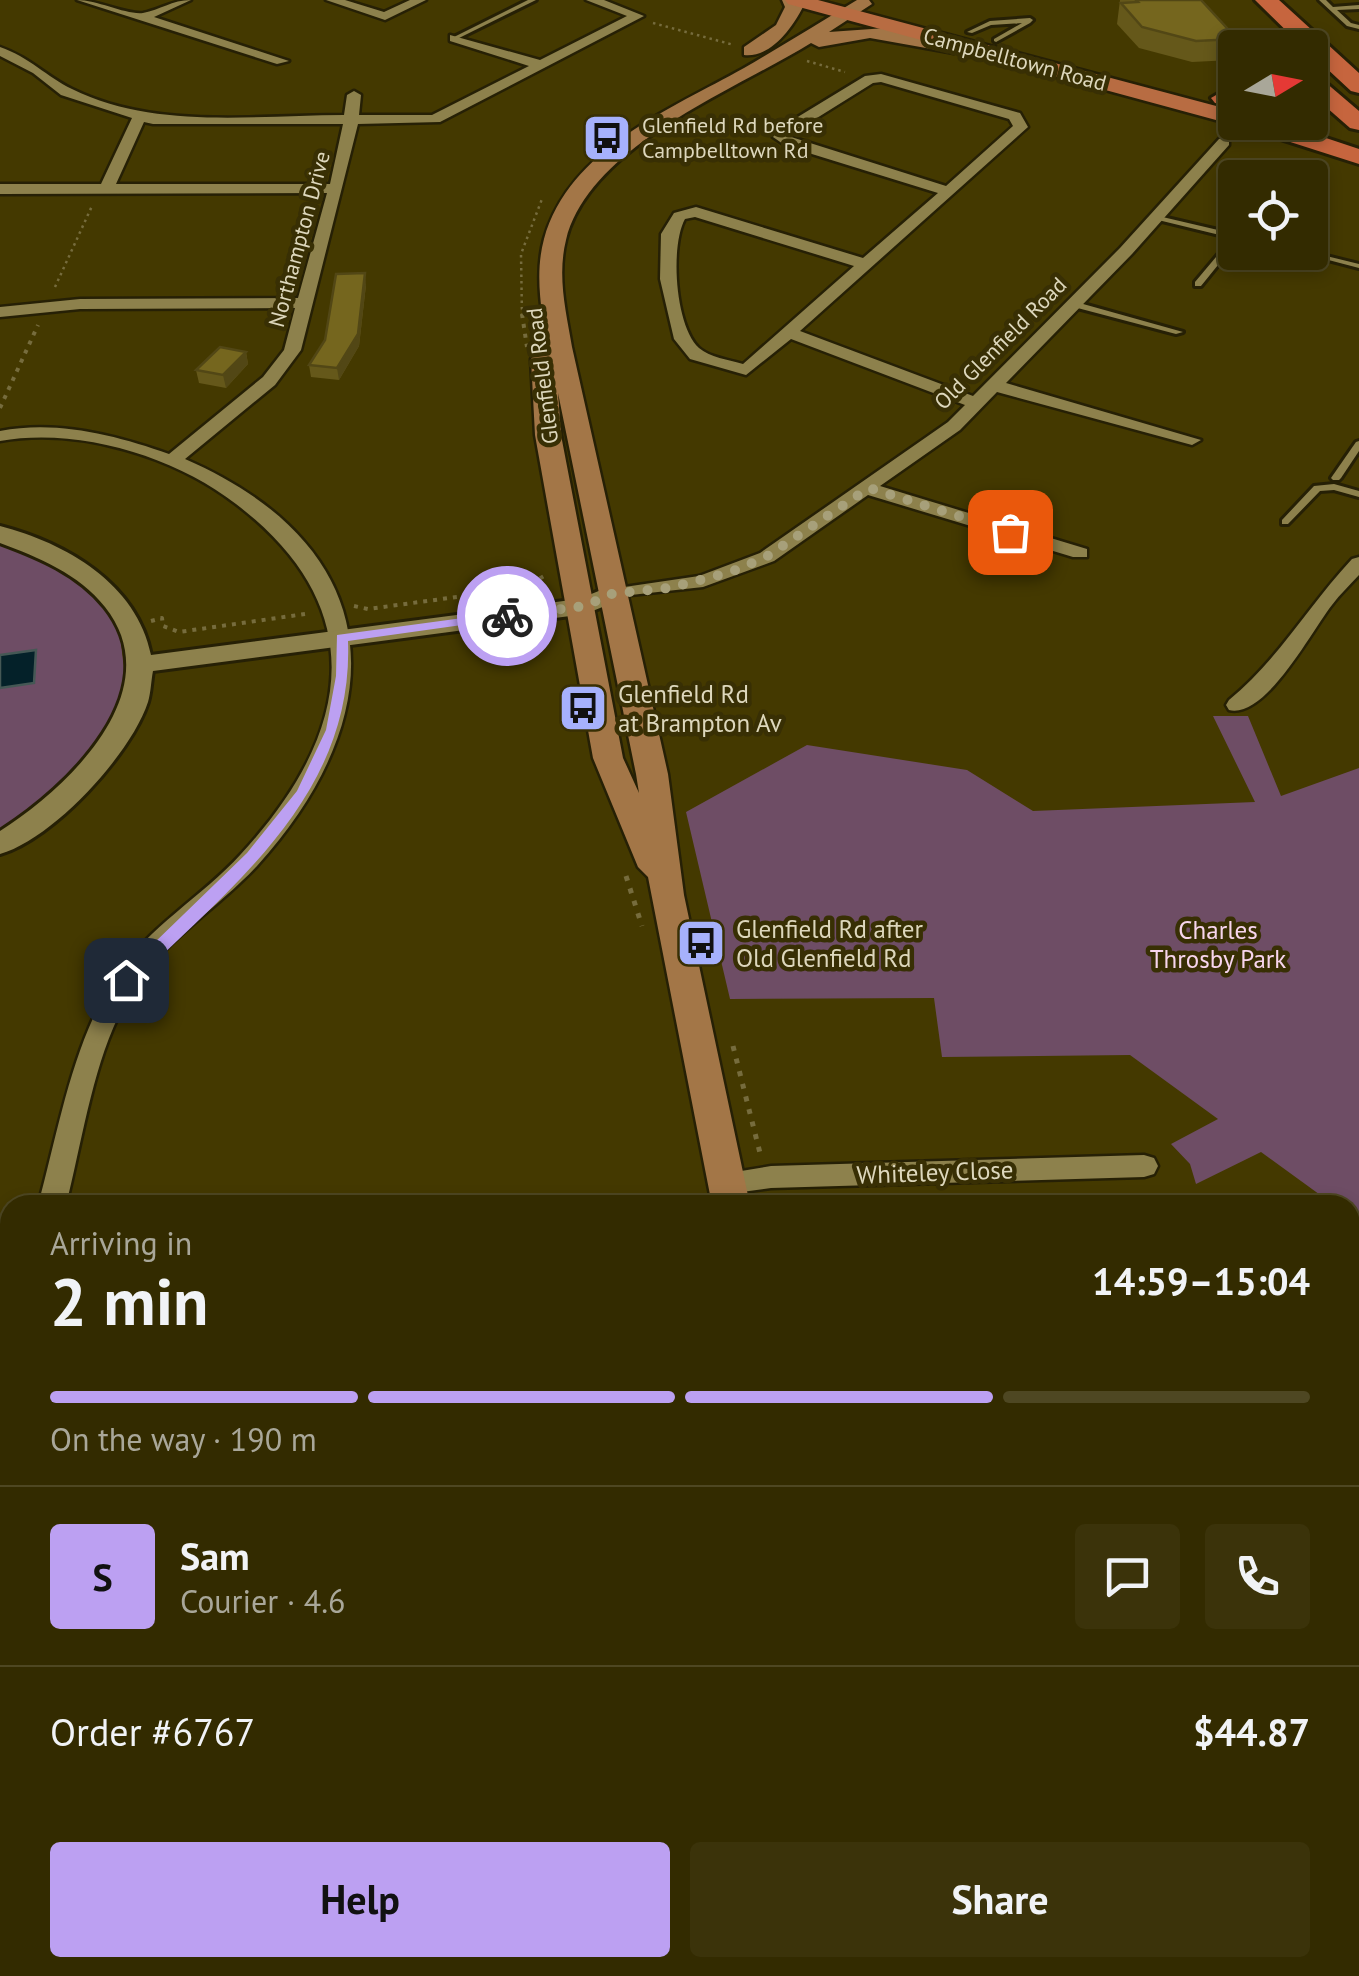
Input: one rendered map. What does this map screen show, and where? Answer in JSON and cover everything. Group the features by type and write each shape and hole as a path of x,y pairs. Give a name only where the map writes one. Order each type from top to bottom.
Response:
{"highway":[{"path":"1250,0 1278,30"},
{"path":"1266,0 1359,86"},
{"path":"1328,79 1359,106"},
{"path":"1328,96 1359,123"},
{"path":"1328,119 1359,123"},
{"path":"1328,129 1359,123"},
{"path":"1308,140 1359,157"}],"main road":[{"name":"Campbelltown Road","path":"793,0 847,6 970,32 1218,100"},
{"path":"676,103 702,80 776,36 792,15 793,0"},
{"name":"Campbelltown Road","path":"847,6 1016,60 1218,101"},
{"name":"Glenfield Road","path":"729,1194 667,896 652,774 611,594 549,276 552,252 570,205 604,165 658,126 750,72 847,6"},
{"name":"Glenfield Road","path":"667,896 608,758 548,435 546,379 532,294 534,250 545,218 570,180 600,152 676,103 847,6"},
{"path":"750,72 832,36 862,32 900,35 1016,60"}],"street":[{"path":"83,0 282,60"},
{"path":"141,18 185,0"},
{"path":"332,0 385,16 420,0"},
{"path":"0,51 38,70 66,92 139,118 171,122 351,122 445,116 638,16 592,0"},
{"path":"456,38 544,66"},
{"path":"865,264 696,212 680,216 669,234 668,279 682,339 690,350 746,370 1021,127 1018,120 881,78 870,79 783,132 780,137 948,191"},
{"name":"Northampton Drive","path":"174,460 254,394 285,362 298,336 336,188 354,96"},
{"path":"106,188 139,118"},
{"name":"Old Glenfield Road","path":"611,594 669,588 731,572 766,557 954,426 1224,142"},
{"path":"0,189 336,188"},
{"path":"0,312 80,304 306,303"},
{"path":"790,333 975,403"},
{"path":"992,385 1192,440"},
{"path":"0,436 41,432 74,436 174,460 238,494 294,539 329,589 344,621 343,676 333,730 303,792 252,857 126,980 106,1017 55,1195"},
{"path":"869,488 1080,553"},
{"path":"0,534 62,557 101,584 136,632 138,656 131,712 107,753 64,798 0,844"},
{"path":"1236,705 1270,676 1324,600 1351,585 1359,563"},
{"path":"138,656 344,621 611,594"},
{"name":"Whiteley Close","path":"729,1194 771,1177 1144,1166"}],"lane":[{"path":"456,38 534,0"},
{"path":"1322,0 1348,25 1359,27"},
{"path":"1352,0 1359,7"},
{"path":"1331,8 1359,7"},
{"path":"970,32 990,23 1030,20 996,40"},
{"path":"1156,217 1218,233"},
{"path":"1328,258 1359,266"},
{"path":"1198,284 1218,259"},
{"path":"1073,304 1179,332"},
{"path":"1336,478 1359,444"},
{"path":"1285,522 1317,488 1334,487 1359,494"}],"path":[{"path":"647,22 746,48"},
{"path":"795,58 861,77 866,74 881,78"},
{"path":"527,346 517,265 529,221 552,185"},
{"path":"344,621 368,608 523,588 544,579 551,568"},
{"path":"162,618 168,630 180,632 310,612"}],"green space":[{"path":"0,542 54,560 108,606 120,635 125,678 117,709 99,747 59,790 0,833"},
{"name":"Charles Throsby Park","path":"1213,716 1248,716 1281,796 1359,768 1359,1195 1320,1195 1261,1152 1196,1184 1190,1164 1171,1144 1218,1119 1130,1055 942,1057 934,998 730,999 686,812 807,745 967,770 1033,811 1255,802"}],"water":[{"path":"36,650 34,683 0,688 0,655"}],"building":[{"path":"1201,0 1229,30 1218,30 1218,40 1196,41 1142,27 1121,3"},
{"path":"365,273 358,334 337,368 309,365 325,340 336,274"},
{"path":"220,347 246,352 223,375 196,370"}],"way so far":[{"path":"507,616 585,606 611,594 669,588 731,572 766,557 869,488 1010,532"}],"place":[{"name":"Glenfield Rd before Campbelltown Rd","path":"607,138"},
{"name":"Glenfield Rd at Brampton Av","path":"583,708"},
{"name":"Glenfield Rd after Old Glenfield Rd","path":"701,943"}],"route":[{"path":"126,980 252,857 303,792 333,730 343,676 342,638 507,616"}]}
